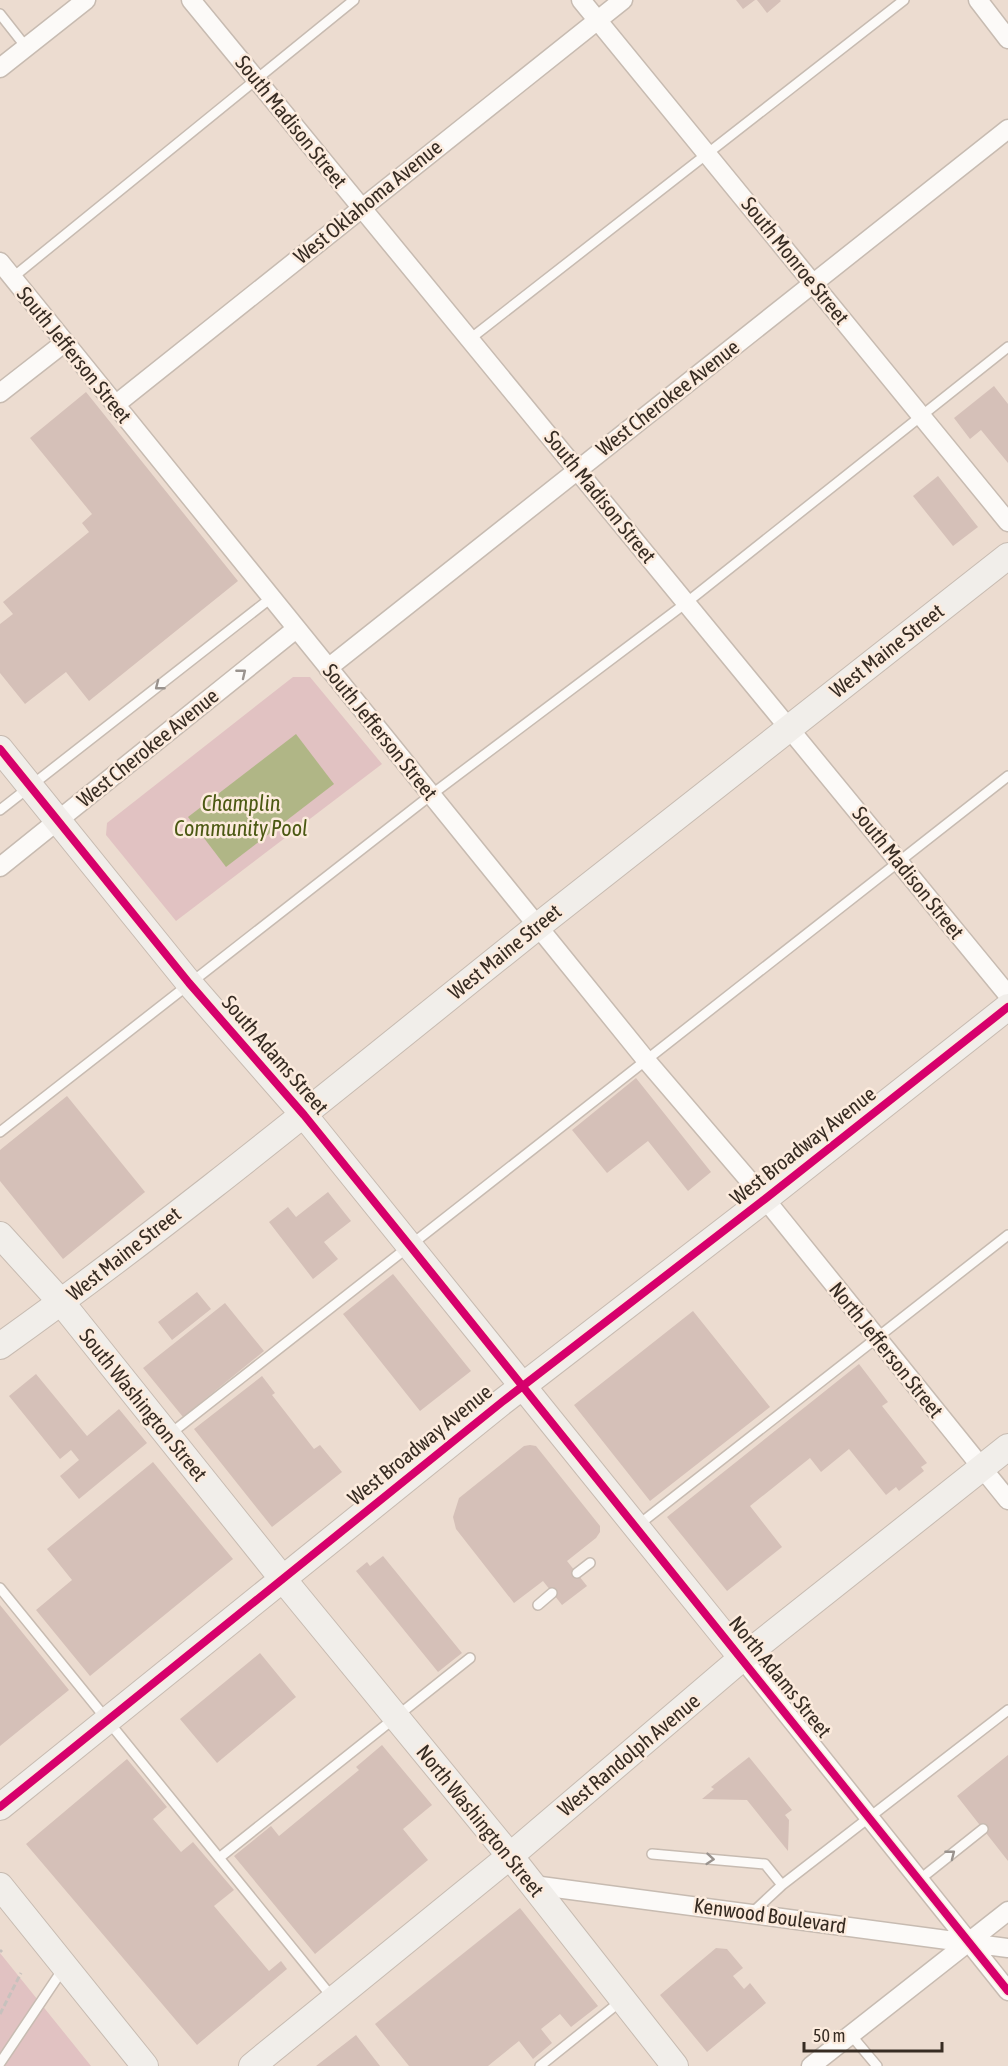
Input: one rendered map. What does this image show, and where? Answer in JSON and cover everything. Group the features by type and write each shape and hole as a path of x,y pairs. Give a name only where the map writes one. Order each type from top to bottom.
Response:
{"main road":[{"name":"West Maine Street","path":"0,1346 61,1302 304,1115 537,926 1008,556"},
{"name":"South Adams Street","path":"0,749 189,983 304,1115 523,1386"},
{"name":"West Broadway Avenue","path":"0,1806 108,1722 282,1578 523,1386 1008,1007"},
{"name":"South Washington Street","path":"0,1235 61,1302 282,1578"},
{"name":"North Adams Street","path":"523,1386 742,1658"},
{"name":"West Randolph Avenue","path":"252,2066 510,1856 742,1658 1008,1447"},
{"name":"North Washington Street","path":"282,1578 510,1856 675,2066"},
{"path":"0,1886 145,2066"}],"street":[{"path":"0,68 86,0"},
{"name":"South Madison Street","path":"191,0 1008,995"},
{"name":"South Monroe Street","path":"581,0 1008,522"},
{"name":"West Oklahoma Avenue","path":"115,405 622,0"},
{"path":"978,0 1008,39"},
{"name":"West Cherokee Avenue","path":"328,668 1008,129"},
{"name":"South Jefferson Street","path":"0,262 646,1060 765,1199"},
{"path":"0,393 64,343"},
{"name":"West Cherokee Avenue","path":"0,867 296,629"},
{"name":"North Jefferson Street","path":"765,1199 1008,1500"},
{"name":"North Adams Street","path":"742,1658 1008,1992"},
{"name":"Kenwood Boulevard","path":"532,1884 1008,1948"},
{"path":"811,2066 1008,1911"}],"lane":[{"path":"12,278 354,0"},
{"path":"470,339 904,0"},
{"path":"0,14 27,47"},
{"path":"0,1132 431,795 686,603 1008,347"},
{"path":"0,810 271,598"},
{"path":"168,1436 1008,776"},
{"path":"635,1527 1008,1235"},
{"path":"577,1573 590,1563"},
{"path":"0,1588 333,1999"},
{"path":"538,1605 552,1593"},
{"path":"219,1858 470,1658"},
{"path":"751,1914 782,1885 1008,1710"},
{"path":"919,1880 983,1829"},
{"path":"652,1854 765,1864 782,1885"},
{"path":"0,2063 65,1967"},
{"path":"545,2065 622,1999"},
{"path":"851,2035 877,2066"}],"path":[{"path":"0,2014 21,1973"}],"shaded area":[{"name":"Champlin Community Pool","path":"293,677 310,677 382,764 176,921 106,835 107,823"},
{"path":"0,1953 91,2066 0,2066"}],"water":[{"name":"Champlin Community Pool","path":"296,734 334,784 226,867 188,817"}],"building":[{"path":"736,0 755,0 743,9"},
{"path":"757,0 780,0 781,1 767,13"},
{"path":"994,386 1008,404 1008,463 981,430 970,439 954,418"},
{"path":"86,392 238,581 89,701 66,672 25,704 0,673 0,624 13,614 3,602 89,532 82,523 92,514 30,438"},
{"path":"938,476 978,527 953,546 913,496"},
{"path":"636,1078 711,1172 688,1191 648,1141 607,1173 572,1130"},
{"path":"67,1096 145,1192 63,1259 0,1181 0,1150"},
{"path":"328,1192 351,1221 324,1242 338,1259 313,1279 269,1222 288,1207 296,1217"},
{"path":"393,1274 471,1371 420,1411 343,1314"},
{"path":"197,1292 211,1309 172,1340 158,1322"},
{"path":"225,1303 264,1351 183,1417 143,1368"},
{"path":"693,1311 770,1407 650,1501 574,1405"},
{"path":"859,1364 888,1402 882,1406 927,1463 921,1467 924,1471 899,1491 896,1487 886,1495 849,1449 821,1472 810,1458 750,1506 782,1547 727,1591 667,1517"},
{"path":"36,1374 87,1436 119,1409 147,1443 79,1499 60,1476 79,1460 71,1450 60,1459 9,1396"},
{"path":"262,1376 275,1393 272,1395 314,1449 320,1445 342,1472 272,1527 194,1429"},
{"path":"524,1446 536,1446 600,1526 600,1532 596,1538 567,1561 587,1586 562,1605 543,1581 514,1603 456,1529 453,1517 459,1498"},
{"path":"153,1462 233,1559 90,1676 36,1610 72,1580 47,1549"},
{"path":"383,1556 462,1653 438,1672 356,1571 367,1562 370,1566"},
{"path":"0,1605 69,1690 0,1746"},
{"path":"260,1653 296,1697 217,1763 180,1719"},
{"path":"382,1745 432,1805 403,1829 428,1860 315,1954 234,1856 271,1826 279,1836 359,1770 356,1767"},
{"path":"1008,1755 1008,1861 957,1796"},
{"path":"749,1757 792,1810 785,1815 789,1820 788,1851 747,1800 702,1799 714,1789 711,1787"},
{"path":"127,1759 167,1807 153,1819 181,1852 193,1842 234,1890 214,1906 269,1971 281,1961 287,1969 197,2045 26,1844"},
{"path":"520,1908 598,2006 571,2027 560,2014 541,2029 552,2043 533,2059 519,2041 488,2066 409,2066 375,2024"},
{"path":"716,1948 727,1949 743,1968 733,1976 744,1989 750,1983 766,2003 707,2052 660,1995"},
{"path":"356,2035 380,2066 316,2066"}],"cycle path":[{"path":"0,749 189,983 304,1115 1008,1991"},
{"path":"0,1807 502,1402 765,1199 1008,1007"}]}
